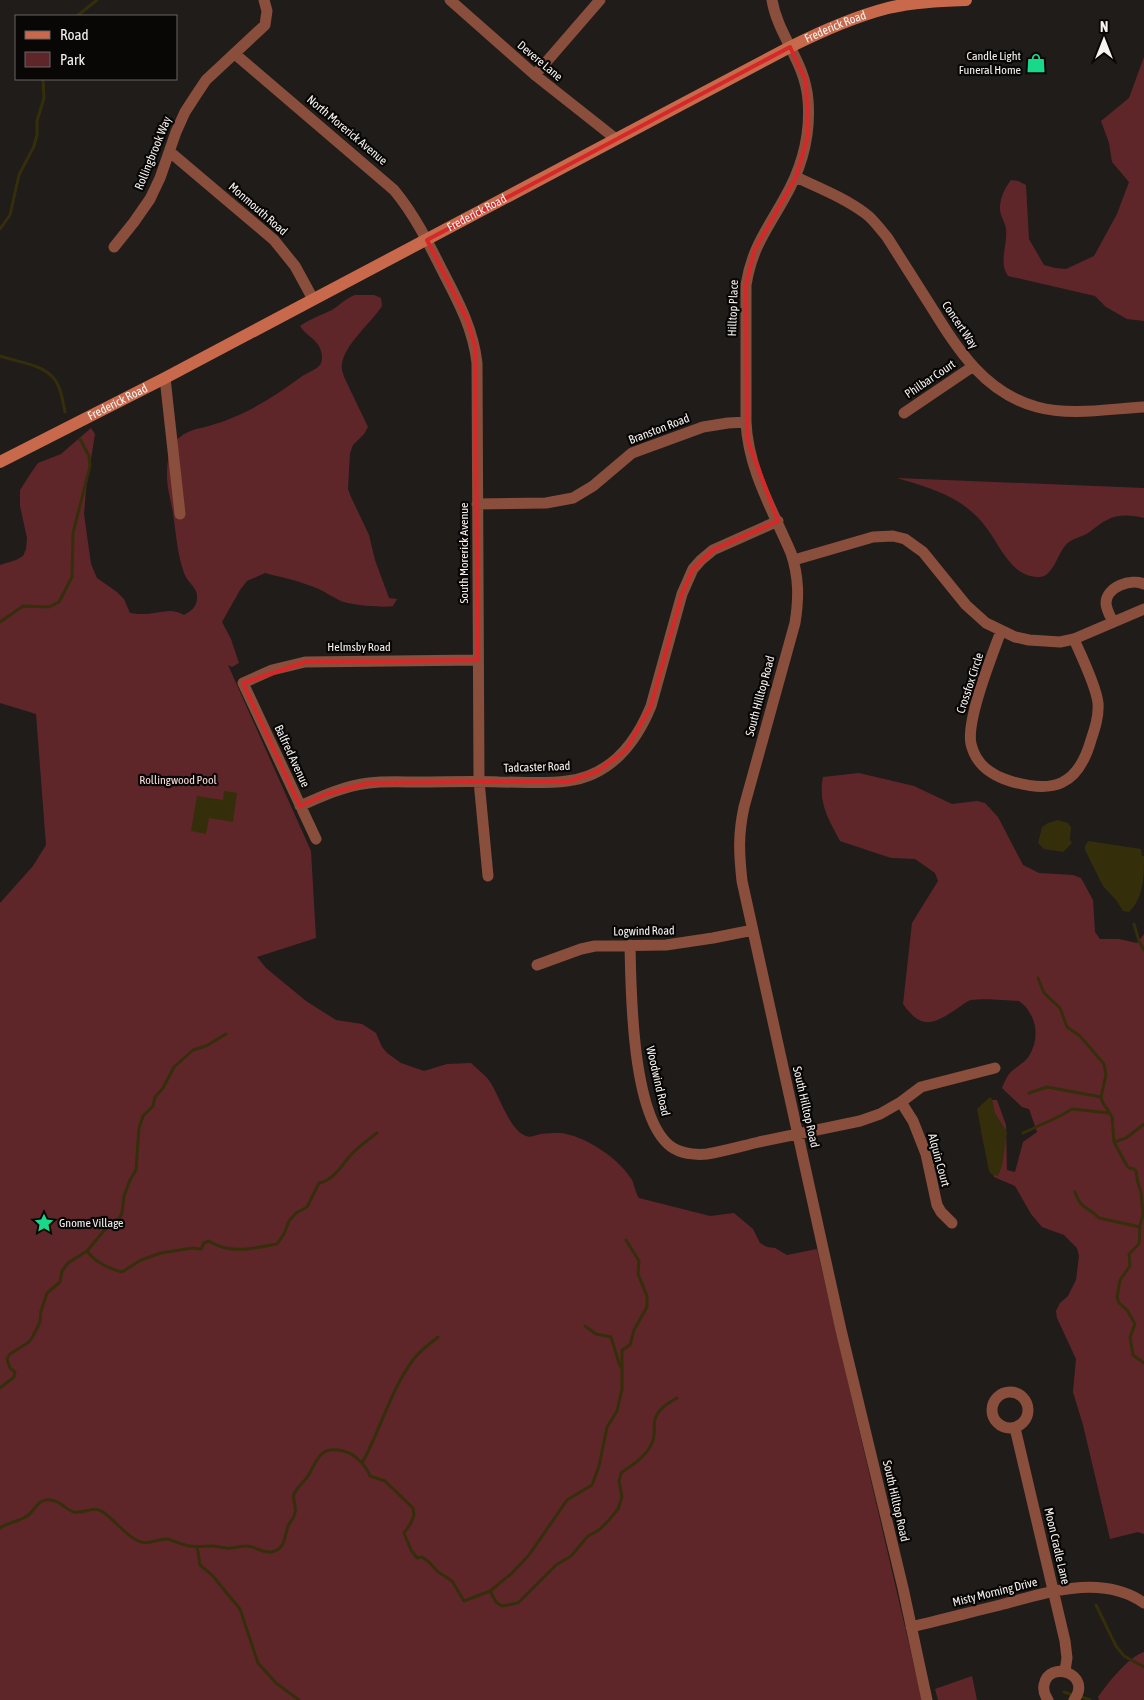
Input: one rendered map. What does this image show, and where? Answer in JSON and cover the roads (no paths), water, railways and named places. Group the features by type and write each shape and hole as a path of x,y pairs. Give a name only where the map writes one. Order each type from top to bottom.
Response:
{"main road":[{"name":"Frederick Road","path":"0,462 165,378 790,47 844,22 889,8 966,0"}],"street":[{"name":"Rollingbrook Way","path":"114,247 150,199 160,178 176,132 206,80 265,25 266,11 264,0"},
{"name":"Devere Lane","path":"450,0 535,75 616,139"},
{"path":"535,75 600,0"},
{"name":"Hilltop Place","path":"772,0 790,47 802,69 806,81 808,99 808,135 803,157 796,177 759,240 749,266 746,285 747,439 752,460 778,521"},
{"name":"North Morerick Avenue","path":"235,54 394,190 408,207 426,240"},
{"name":"Monmouth Road","path":"170,152 274,240 294,266 313,299"},
{"name":"Concert Way","path":"796,177 851,205 876,223 957,348 972,367 1000,390 1017,400 1037,407 1065,410 1143,407"},
{"name":"South Morerick Avenue","path":"426,240 467,319 475,346 477,363 479,781 488,876"},
{"name":"Philbar Court","path":"904,414 972,367"},
{"path":"165,378 180,514"},
{"name":"Branston Road","path":"477,504 546,503 573,498 584,493 632,453 703,427 746,422"},
{"name":"South Hilltop Road","path":"778,521 794,560 799,587 795,623 744,807 738,846 742,881 841,1330 927,1700"},
{"name":"Tadcaster Road","path":"300,806 334,792 369,783 570,781 598,771 614,762 626,750 644,724 651,706 682,594 693,569 713,550 778,521"},
{"path":"794,560 872,537 893,536 905,540 923,552 972,611 986,623 1015,637 1037,641 1060,642 1074,639 1144,609"},
{"path":"1113,622 1106,608 1108,594 1113,589 1128,583 1144,584"},
{"name":"Crossfox Circle","path":"1001,631 972,717 971,743 981,764 988,772 1001,778 1039,788 1051,787 1063,782 1074,773 1088,751 1096,722 1097,700 1074,639"},
{"name":"Helmsby Road","path":"244,683 272,670 305,662 478,660"},
{"name":"Balfred Avenue","path":"244,683 316,839"},
{"name":"Logwind Road","path":"537,965 581,949 609,945 666,945 753,930"},
{"name":"Woodwind Road","path":"630,945 631,1004 636,1056 651,1118 665,1142 677,1150 706,1154 860,1121 880,1114 902,1102 921,1086 995,1068"},
{"name":"Alquin Court","path":"902,1102 913,1121 926,1154 937,1205 952,1223"},
{"name":"Moon Cradle Lane","path":"1015,1428 1065,1641 1067,1658 1065,1671"},
{"name":"Misty Morning Drive","path":"911,1627 1053,1591 1080,1587 1103,1588 1120,1592 1144,1603"},
{"path":"1048,1700 1044,1692 1046,1681 1054,1673 1065,1671 1075,1677 1078,1682 1078,1694 1074,1700"}],"waterway":[{"path":"78,15 97,0"},
{"path":"0,229 10,215 19,175 34,146 37,135 37,121 44,98 43,80"},
{"path":"0,356 41,368 54,378 59,388 65,412"},
{"path":"0,622 23,606 49,607 59,602 72,577 73,533 90,466 89,456 80,439"},
{"path":"1134,924 1144,950"},
{"path":"1038,978 1044,993 1060,1008 1067,1027 1080,1036 1104,1064 1106,1075 1101,1097 1112,1117 1114,1142 1127,1166 1136,1171 1141,1192 1143,1215 1140,1225 1139,1244 1129,1254 1130,1266 1120,1280 1117,1297 1119,1303 1127,1310 1135,1324 1130,1337 1133,1355 1144,1363"},
{"path":"0,1388 14,1377 15,1372 10,1368 7,1359 10,1354 29,1342 33,1336 40,1322 41,1311 47,1293 60,1282 62,1271 68,1263 87,1251 108,1226 118,1221 122,1213 124,1196 136,1170 139,1128 143,1116 153,1106 155,1097 163,1088 174,1067 193,1050 206,1046 226,1034"},
{"path":"1029,1093 1047,1087 1101,1097"},
{"path":"1023,1133 1072,1109 1109,1113"},
{"path":"1114,1142 1126,1138 1144,1124"},
{"path":"87,1251 94,1259 122,1272 141,1260 161,1253 192,1248 201,1249 204,1243 209,1241 225,1248 234,1249 277,1244 284,1234 289,1221 296,1213 307,1207 319,1183 332,1176 355,1150 377,1133"},
{"path":"1075,1192 1080,1203 1099,1218 1140,1227"},
{"path":"0,1528 27,1516 43,1501 51,1500 74,1512 92,1509 99,1510 129,1535 142,1542 167,1539 189,1546 228,1548 246,1546 271,1552 282,1545 288,1526 294,1516 295,1491 308,1476 317,1459 324,1452 335,1450 347,1452 356,1457 366,1468 370,1476 385,1481 413,1508 414,1515 404,1533 411,1550 417,1558 422,1557 437,1571 452,1581 464,1601 490,1591 512,1573 529,1555 567,1500 592,1485 599,1466 607,1427 617,1411 622,1389 622,1350 630,1345 634,1330 647,1307 647,1296 638,1274 639,1261 626,1240"},
{"path":"585,1326 596,1334 611,1337 621,1367"},
{"path":"362,1463 405,1372 418,1354 438,1337"},
{"path":"490,1591 496,1602 502,1606 518,1603 556,1565 571,1556 588,1536 599,1530 609,1520 618,1509 622,1497 619,1481 621,1473 639,1460 650,1448 653,1440 656,1415 677,1398"},
{"path":"197,1546 200,1565 212,1575 240,1609 258,1663 276,1683 299,1700"},
{"path":"1096,1605 1116,1646 1124,1656 1144,1667"},
{"path":"1064,1692 1073,1695"},
{"path":"1079,1696 1090,1700"}],"place":[{"name":"Candle Light Funeral Home","path":"1036,63"},
{"name":"Gnome Village","path":"44,1223"}],"park label":[{"name":"Rollingwood Pool","path":"178,780"}]}
